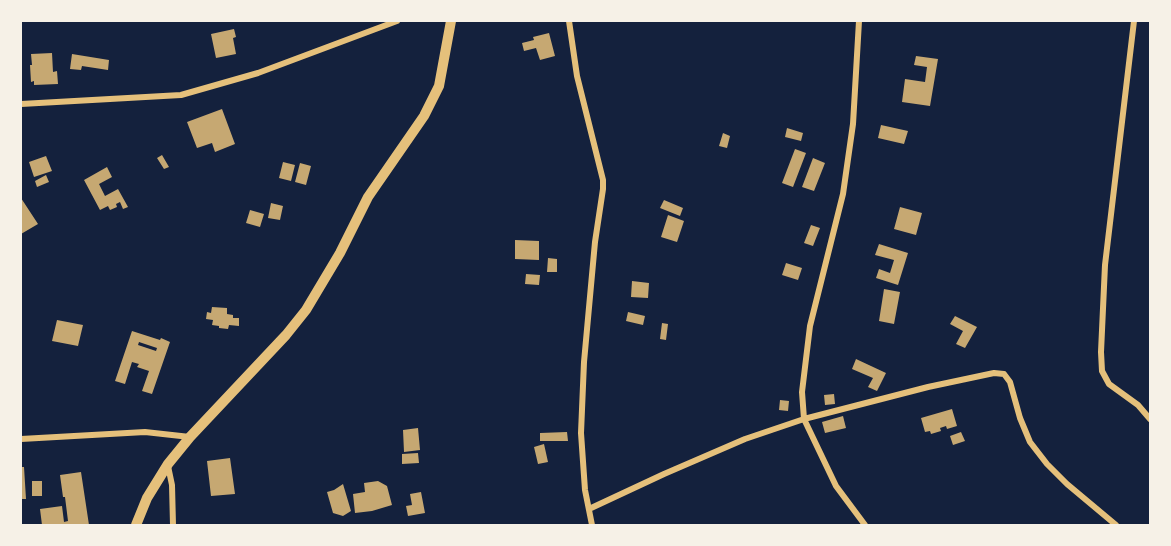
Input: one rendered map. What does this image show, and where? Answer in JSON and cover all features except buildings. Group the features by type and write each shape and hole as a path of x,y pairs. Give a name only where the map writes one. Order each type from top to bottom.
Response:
{"highway":[{"path":"136,525 147,498 168,464 306,310 340,253 368,197 424,116 438,86 451,21"}],"street":[{"path":"21,104 181,95 258,73 397,21"},
{"path":"568,21 577,76 603,180 584,362 581,434 585,490 592,525"},
{"path":"859,21 853,124 843,194 810,326 802,392 804,419 836,486 865,525"},
{"path":"1134,21 1105,265 1101,371 1109,384 1138,405 1150,419"},
{"path":"590,509 745,439 804,419 928,387 994,373 1004,374 1010,382 1020,418 1030,442 1047,464 1116,525"},
{"path":"21,439 145,432 190,437"},
{"path":"168,464 172,485 173,525"}]}
